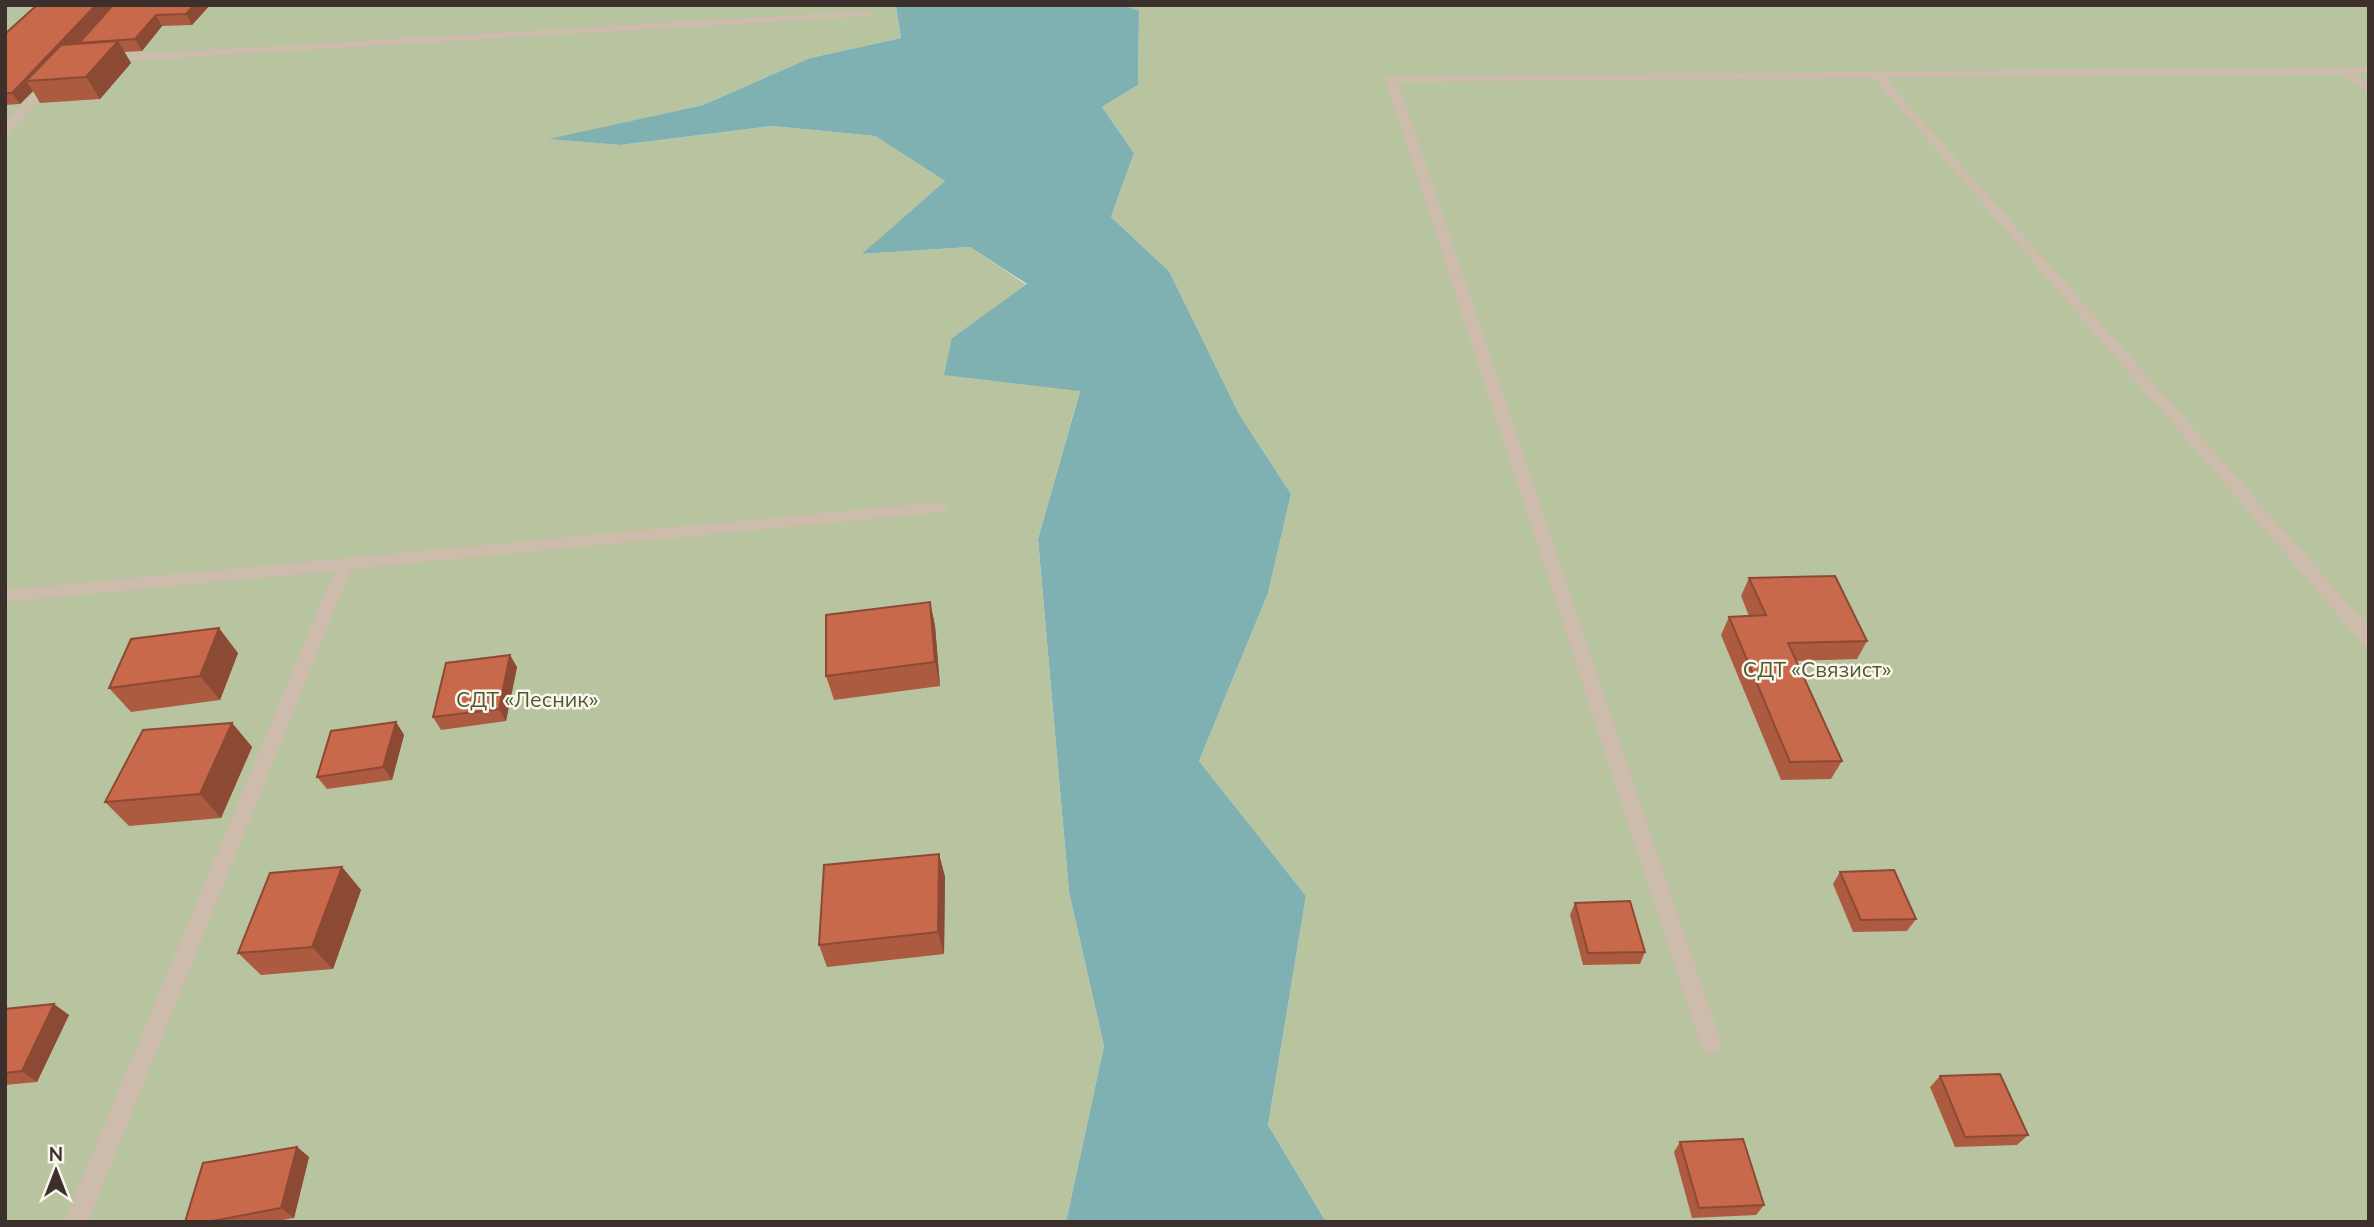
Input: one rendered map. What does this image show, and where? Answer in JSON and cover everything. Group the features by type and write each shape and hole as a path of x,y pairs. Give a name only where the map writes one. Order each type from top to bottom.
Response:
{"lane":[{"path":"98,60 867,14"},
{"path":"2341,70 2369,90"},
{"path":"1710,1042 1391,79 2369,70"},
{"path":"5,131 61,71"},
{"path":"1877,75 2369,639"},
{"path":"5,596 939,508"},
{"path":"76,1222 345,564"}],"green space":[{"name":"СДТ «Лесник»","path":"5,5 902,5 896,7 901,38 810,58 703,105 552,139 620,145 772,126 875,136 945,181 863,254 970,247 1027,285 952,338 1080,390 1038,539 1069,892 1104,1046 1066,1222 5,1222"},
{"name":"СДТ «Связист»","path":"1124,5 2369,5 2369,1222 1326,1222 1268,1125 1306,896 1199,761 1268,593 1291,494 1239,414 1169,271 1111,217 1134,153 1102,107 1138,85 1139,12"}],"water":[{"path":"1123,5 1139,11 1138,85 1102,107 1134,153 1111,217 1169,271 1239,414 1291,494 1268,593 1199,761 1306,896 1268,1125 1326,1222 1066,1222 1104,1046 1069,892 1038,539 1080,391 944,375 952,338 1027,284 970,247 862,254 945,181 875,136 772,126 620,145 549,139 703,105 810,58 901,38 896,7"}],"building":[{"path":"37,5 96,5 12,93 5,93 5,34"},
{"path":"113,5 194,5 186,14 156,15 135,39 79,43"},
{"path":"118,41 86,77 26,81 61,45"},
{"path":"1835,576 1867,641 1788,643 1842,761 1790,762 1729,617 1766,615 1749,578"},
{"path":"930,602 935,662 826,676 826,615"},
{"path":"219,628 200,676 109,688 131,639"},
{"path":"510,655 499,709 433,717 446,663"},
{"path":"396,722 383,767 317,777 331,731"},
{"path":"232,723 200,794 105,802 143,730"},
{"path":"939,854 938,932 819,945 824,865"},
{"path":"342,867 312,947 238,953 270,873"},
{"path":"1894,870 1916,919 1861,920 1840,872"},
{"path":"1630,901 1645,952 1588,953 1575,903"},
{"path":"54,1004 22,1071 5,1073 5,1009"},
{"path":"2000,1074 2028,1135 1965,1137 1940,1076"},
{"path":"1743,1139 1764,1205 1699,1208 1680,1142"},
{"path":"297,1147 281,1208 207,1222 185,1222 203,1163"}]}
